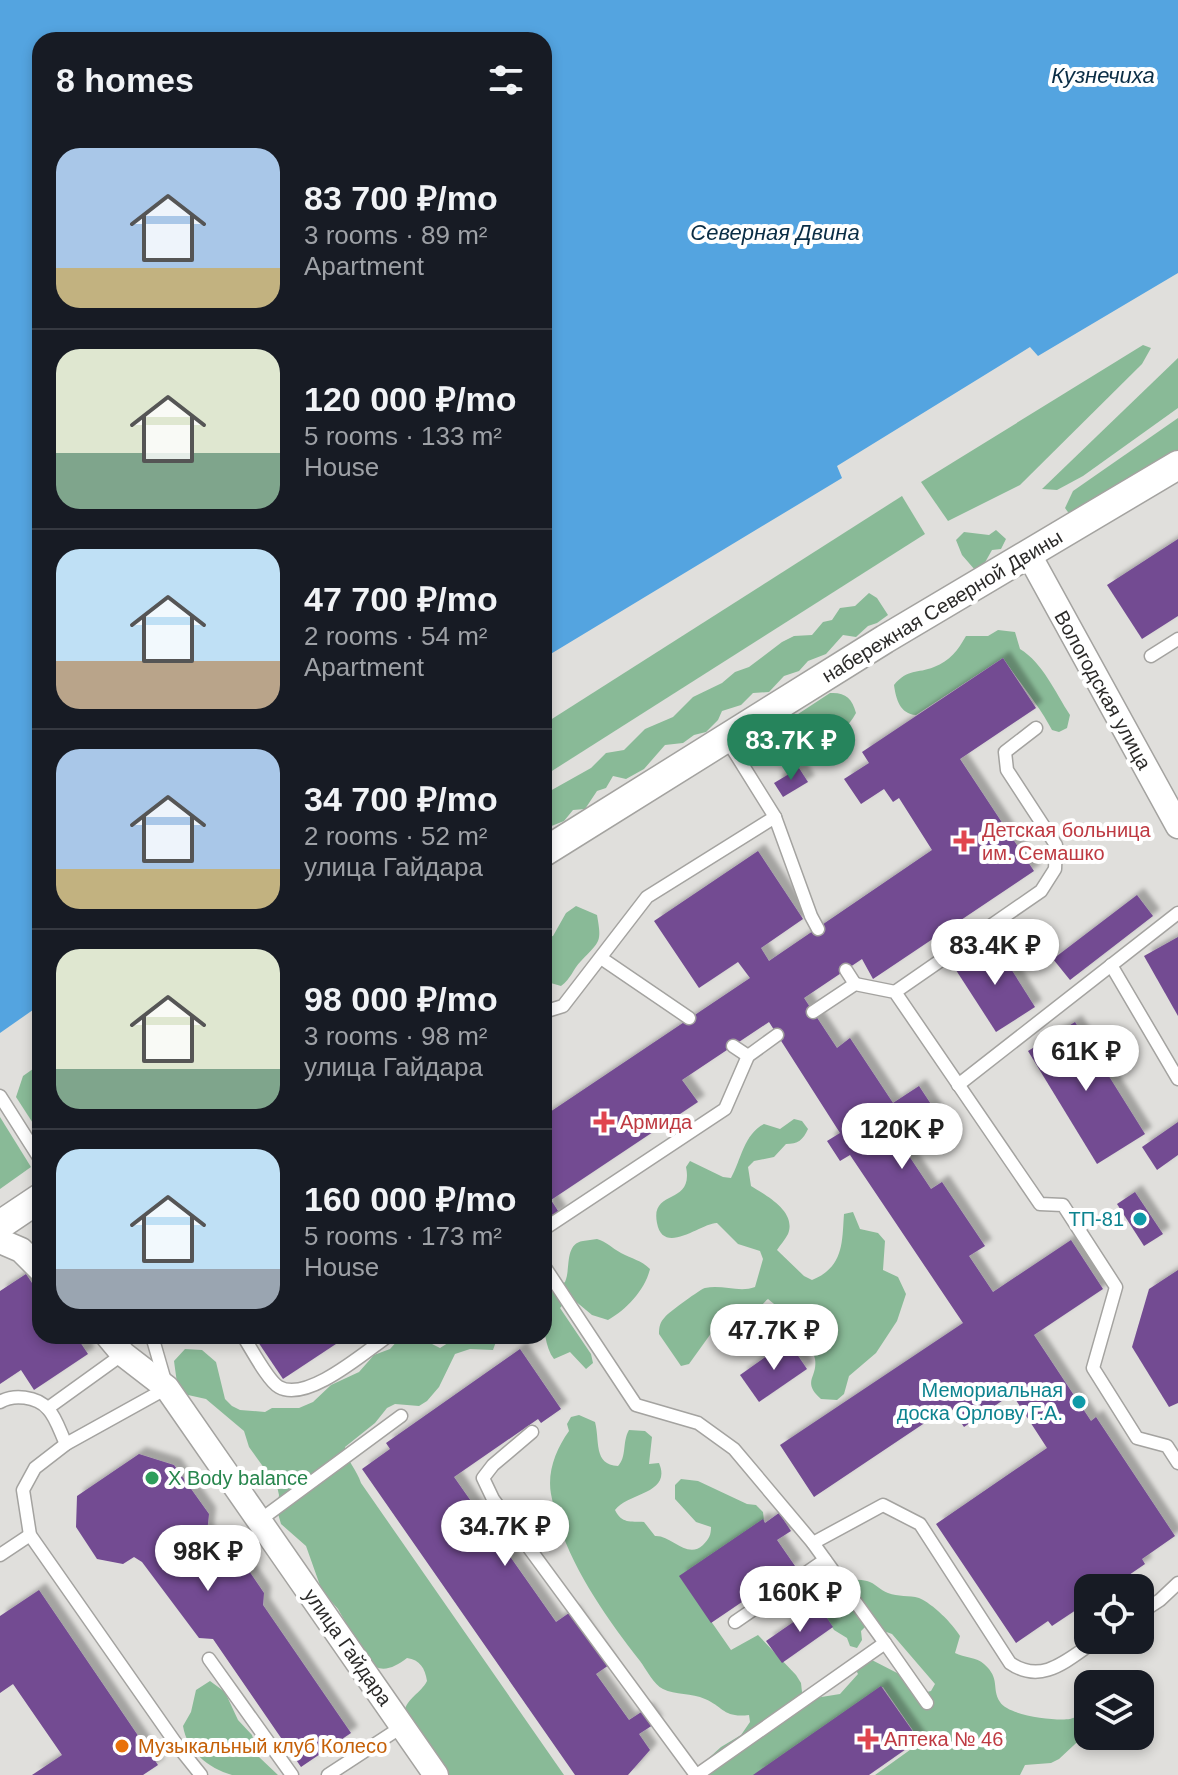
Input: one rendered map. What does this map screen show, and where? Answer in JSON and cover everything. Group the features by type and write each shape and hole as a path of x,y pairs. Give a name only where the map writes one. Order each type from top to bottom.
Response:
{"street":[{"name":"набережная Северной Двины","path":"552,847 885,639 1178,465"},
{"name":"Вологодская улица","path":"1028,553 1178,826"},
{"path":"0,1241 21,1250 32,1261"},
{"name":"улица Гайдара","path":"115,1345 167,1388 436,1775"}],"lane":[{"path":"1151,656 1178,639"},
{"path":"895,992 1041,891 1055,869 1056,845 1007,770 1005,752 1036,728"},
{"path":"727,740 775,817 818,929"},
{"path":"552,1009 563,1006 647,897 775,817"},
{"path":"958,1085 1178,913"},
{"path":"601,958 689,1018"},
{"path":"1111,965 1178,1079"},
{"path":"846,970 855,984"},
{"path":"813,1012 855,984 895,992 1040,1204 1063,1205 1116,1287 1093,1368 1137,1438 1167,1446 1178,1463"},
{"path":"552,1224 725,1109 748,1056 777,1035"},
{"path":"733,1046 748,1056"},
{"path":"0,1096 32,1146"},
{"path":"552,1278 636,1405 698,1423 734,1449 813,1543 927,1703"},
{"path":"157,1344 167,1388 66,1444 35,1468 23,1490 30,1535 201,1775"},
{"path":"248,1344 277,1387 293,1392 318,1384 376,1344"},
{"path":"48,1408 115,1345"},
{"path":"0,1402 9,1397 32,1399 48,1408 66,1444"},
{"path":"260,1520 401,1416"},
{"path":"532,1432 493,1465 483,1478 493,1499 696,1775 885,1643"},
{"path":"813,1543 883,1505 920,1524 1010,1663 1023,1672 1048,1672 1076,1654"},
{"path":"0,1555 30,1535"},
{"path":"735,1622 825,1560"},
{"path":"1154,1604 1178,1583"},
{"path":"209,1659 292,1775"},
{"path":"328,1775 403,1726"}],"green space":[{"path":"1143,345 1151,348 1142,364 1020,485 948,521 921,482"},
{"path":"1178,358 1178,408 1083,476 1057,490 1042,489"},
{"path":"1178,418 1178,450 1073,519 1065,508 1073,491"},
{"path":"902,496 925,534 552,771 552,719"},
{"path":"996,530 1006,539 1001,549 992,550 983,566 975,570 962,555 956,540 964,532 989,535"},
{"path":"869,593 877,598 888,615 856,637 843,635 826,654 808,661 799,671 784,676 769,692 753,693 741,705 722,711 706,732 694,735 683,743 665,745 644,769 626,779 613,776 606,788 597,791 585,809 573,810 564,821 552,826 552,790 591,768 606,753 624,750 645,729 673,717 693,697 749,667 782,642 794,636 812,635 823,622 832,620 840,608 855,606"},
{"path":"998,630 1015,632 1020,649 1042,670 1070,715 1067,728 1059,732 1052,730 1003,658 916,715 903,709 894,685 899,680 945,662 966,636 988,636"},
{"path":"830,693 844,695 852,703 856,713 848,724 834,734 815,734 801,745 783,745 776,756 765,758 760,741 781,721 792,718"},
{"path":"576,906 597,915 599,931 598,941 561,986 552,983 552,936 566,913"},
{"path":"32,1070 32,1122 16,1097 23,1076"},
{"path":"0,1117 31,1167 0,1189"},
{"path":"794,1119 802,1121 808,1129 802,1139 786,1144 774,1157 754,1161 748,1167 751,1186 778,1205 788,1218 788,1234 777,1250 804,1276 812,1280 822,1275 836,1261 839,1253 844,1214 853,1212 860,1229 878,1233 885,1241 883,1270 898,1277 906,1294 897,1321 876,1353 849,1376 844,1394 837,1400 821,1399 815,1393 811,1383 814,1355 797,1337 778,1307 768,1299 744,1331 733,1334 712,1332 689,1364 681,1366 659,1334 665,1317 703,1289 755,1287 763,1259 760,1251 738,1244 717,1223 675,1238 667,1237 661,1233 657,1223 660,1205 684,1187 686,1167 690,1161 731,1178 747,1141 757,1128 764,1124 780,1129"},
{"path":"597,1239 607,1243 650,1269 634,1299 608,1320 592,1315 574,1300 566,1301 560,1308 591,1354 593,1363 586,1369 570,1352 554,1359 547,1344 552,1344 552,1291 565,1282 573,1247 583,1241"},
{"path":"395,1344 432,1344 440,1348 446,1344 495,1344 493,1350 470,1349 455,1354 439,1387 427,1401 419,1406 395,1404 387,1408 375,1423 345,1447 346,1452 361,1483 564,1775 441,1775 404,1712 427,1681 423,1669 419,1663 407,1658 388,1668 378,1668 368,1662 338,1609 322,1591 306,1546 281,1524 277,1510 277,1486 249,1447 244,1431 206,1399 188,1395 177,1383 174,1361 185,1349 202,1350 216,1362 225,1399 232,1406 240,1410 265,1412 272,1408 299,1408 313,1402 331,1385 359,1372 374,1355"},
{"path":"579,1415 595,1422 601,1456 610,1465 618,1466 621,1462 629,1430 645,1431 652,1437 649,1464 659,1463 660,1481 615,1510 624,1520 644,1522 655,1536 691,1550 703,1545 709,1537 711,1527 696,1522 675,1499 675,1485 681,1479 698,1481 747,1504 756,1505 763,1512 764,1521 681,1578 731,1650 758,1635 796,1675 802,1692 809,1699 840,1694 858,1674 855,1668 868,1658 901,1675 923,1693 931,1691 935,1684 892,1634 867,1625 861,1631 862,1640 857,1648 850,1646 847,1638 834,1630 819,1607 824,1593 836,1584 851,1580 870,1582 885,1592 919,1598 936,1609 960,1636 955,1653 978,1660 989,1669 997,1697 1005,1707 1033,1716 1074,1718 1074,1745 1051,1763 1025,1765 1020,1775 875,1775 921,1742 883,1687 756,1775 690,1775 721,1747 741,1735 750,1722 749,1715 729,1713 705,1699 660,1687 586,1583 565,1540 550,1486 554,1461 569,1431 567,1424 571,1417"},
{"path":"210,1681 225,1692 238,1720 252,1735 259,1757 278,1775 232,1775 207,1763 194,1751 183,1726 191,1712 196,1690"}],"water":[{"name":"Северная Двина","path":"0,0 1178,0 1178,273 1038,356 1030,347 837,466 842,478 552,653 552,32 32,32 32,1011 0,1033"}],"building":[{"path":"1178,539 1178,616 1142,639 1107,585"},
{"path":"1003,658 1036,708 960,759 1034,871 873,979 862,959 804,998 837,1048 850,1038 893,1103 919,1086 944,1124 905,1150 931,1189 942,1182 985,1246 969,1256 993,1292 1071,1240 1103,1289 1034,1335 1091,1421 1096,1417 1175,1536 1142,1559 1145,1564 1130,1574 1074,1574 1074,1611 1052,1626 1048,1621 1016,1643 936,1524 1047,1448 1012,1394 964,1427 950,1406 814,1497 780,1445 963,1323 850,1155 840,1161 827,1141 840,1133 769,1022 682,1080 698,1102 552,1199 552,1111 750,978 738,962 699,988 654,921 758,851 803,919 761,948 769,961 932,850 899,798 893,802 884,789 861,804 844,779 869,763 862,752"},
{"path":"799,768 808,782 783,797 774,783"},
{"path":"1137,895 1153,916 1070,980 1053,959"},
{"path":"1178,937 1178,1016 1144,956"},
{"path":"994,942 1035,1007 996,1032 954,967"},
{"path":"1075,1022 1145,1134 1097,1164 1028,1051"},
{"path":"1178,1122 1178,1155 1157,1170 1142,1147"},
{"name":"ТП-81","path":"1135,1192 1163,1234 1144,1246 1117,1204"},
{"path":"552,1202 560,1214 552,1219"},
{"path":"1178,1270 1178,1403 1169,1407 1132,1347 1149,1289"},
{"path":"26,1274 32,1283 32,1344 81,1344 88,1354 34,1390 21,1370 0,1384 0,1291"},
{"path":"788,1341 807,1369 759,1402 740,1375"},
{"path":"259,1344 336,1344 283,1379"},
{"path":"520,1349 561,1409 541,1423 538,1419 454,1477 556,1622 572,1611 609,1665 596,1674 629,1720 646,1709 656,1723 639,1734 650,1750 628,1775 575,1775 362,1469 390,1449 386,1443"},
{"path":"139,1454 174,1465 209,1514 207,1533 217,1551 228,1566 247,1568 264,1593 263,1605 351,1733 301,1767 213,1639 199,1638 142,1562 134,1557 123,1564 97,1559 76,1527 77,1496"},
{"path":"779,1513 791,1531 777,1540 795,1566 711,1623 679,1576 763,1519 765,1523"},
{"path":"39,1590 158,1765 143,1775 32,1775 62,1755 13,1684 0,1693 0,1616"},
{"path":"818,1605 833,1627 782,1663 766,1641"},
{"path":"881,1686 919,1740 869,1775 753,1775"}],"place":[{"name":"Детская больница им. Семашко","path":"964,841"},
{"name":"Армида","path":"604,1122"},
{"name":"ТП-81","path":"1140,1219"},
{"name":"Мемориальная доска Орлову Г.А.","path":"1079,1402"},
{"name":"X Body balance","path":"152,1478"},
{"name":"Аптека № 46","path":"868,1739"},
{"name":"Музыкальный клуб Колесо","path":"122,1746"}],"water label":[{"name":"Кузнечиха","path":"1103,75"}]}
